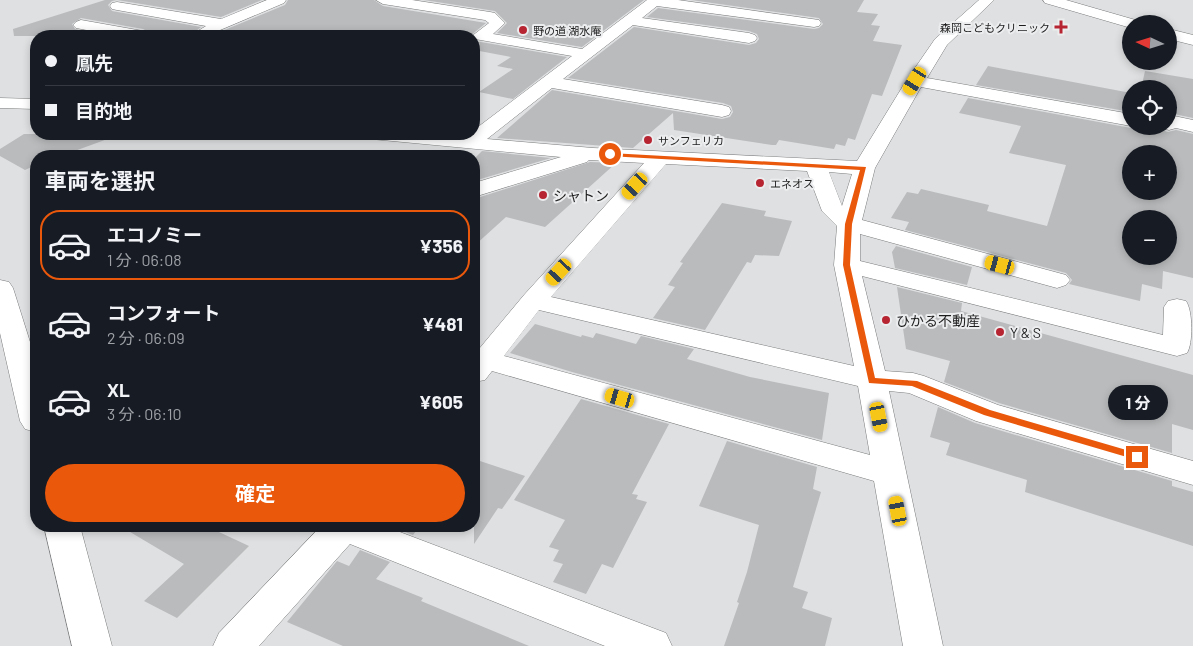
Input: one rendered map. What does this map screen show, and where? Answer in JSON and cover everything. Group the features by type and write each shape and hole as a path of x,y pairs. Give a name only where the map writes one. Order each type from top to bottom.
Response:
{"street":[{"path":"208,30 279,0"},
{"path":"383,0 490,16 498,23 480,36 586,54"},
{"path":"923,646 872,380 847,265 849,224 864,168 915,81 941,42 987,0"},
{"path":"1050,0 1122,21"},
{"path":"480,135 655,1 814,23"},
{"path":"117,6 222,24"},
{"path":"629,20 749,38"},
{"path":"80,25 109,30"},
{"path":"1178,36 1193,40"},
{"path":"915,81 1122,118"},
{"path":"549,82 722,111"},
{"path":"0,103 30,103"},
{"path":"1177,123 1193,126"},
{"path":"435,140 593,154 864,168"},
{"path":"469,143 473,140"},
{"path":"480,188 593,154"},
{"path":"480,364 533,300 661,157"},
{"path":"814,165 833,211 849,224 1057,280"},
{"path":"847,265 1177,347 1177,307"},
{"path":"0,288 18,346 30,396"},
{"path":"533,300 872,380 913,383 987,413 1193,474"},
{"path":"480,365 890,473"},
{"path":"64,532 92,646"},
{"path":"233,646 338,532"},
{"path":"359,532 652,646"}],"building":[{"path":"105,0 117,0 112,1 108,5 112,11 201,27 197,30 145,30 81,18 72,24 75,29 80,30 30,30 30,36 14,36 13,29"},
{"path":"117,0 262,0 221,17"},
{"path":"288,0 374,0 383,6 486,23 477,30 225,30 285,5"},
{"path":"424,0 644,0 582,47 497,33 507,23 495,11"},
{"path":"691,0 864,0 857,12 878,14 871,25 880,26 873,41 902,45 882,96 872,94 855,140 848,138 845,146 836,144 834,149 779,140 776,145 772,145 674,130 673,113 633,148 497,138 552,90 722,119 730,117 733,112 731,106 723,103 568,78 634,27 749,45 756,43 759,39 757,34 749,31 647,17 658,8 814,29 819,28 823,24 819,18"},
{"path":"480,42 567,57 513,99 480,92 513,69 497,66 511,57 480,51"},
{"path":"988,66 1122,91 1122,110 976,85"},
{"path":"1145,71 1193,79 1193,118 1177,115 1177,80 1143,80"},
{"path":"968,98 1122,126 1122,135 1177,135 1177,130 1193,134 1193,278 1163,271 1162,289 1142,284 1140,301 1069,284 1072,280 1066,273 905,230 909,222 891,218 907,192 918,194 921,189 989,205 987,211 1047,226 1066,165 1009,153 1021,126 959,113"},
{"path":"24,134 30,134 30,140 105,140 77,150 30,150 30,168 25,170 0,156 0,149"},
{"path":"482,151 551,158 480,179 480,153"},
{"path":"590,162 616,163 545,227 506,217 480,241 480,197"},
{"path":"722,203 766,211 764,216 792,221 779,256 755,255 751,263 747,262 705,330 653,318 675,287 668,285 683,263 680,262"},
{"path":"896,246 972,267 967,285 895,268 892,252"},
{"path":"897,287 962,303 961,311 1193,375 1193,430 1172,424 1172,453 999,403 944,382 950,361 906,349"},
{"path":"535,324 581,337 582,335 593,338 596,333 636,344 641,336 694,349 687,359 750,377 829,393 822,440 572,372 510,353"},
{"path":"581,399 669,424 632,494 638,495 636,499 647,502 613,568 602,564 586,594 553,582 563,564 553,561 559,550 549,547 565,520 514,500"},
{"path":"938,407 975,423 1172,481 1172,486 1193,492 1193,546 1025,492 1027,480 946,455 950,443 930,437"},
{"path":"727,441 817,467 813,489 821,492 793,587 808,592 802,608 832,618 825,646 724,646 739,603 737,602 759,525 699,506"},
{"path":"480,461 525,476 502,509 498,508 474,544 474,532 480,532"},
{"path":"130,532 219,532 249,546 177,618 144,601 184,564"},
{"path":"360,550 390,562 376,579 423,598 421,601 529,646 343,646 287,622 337,561 349,566"}],"place":[{"name":"森岡こどもクリニック","path":"1061,27"},
{"name":"野の道 湖水庵","path":"523,30"},
{"name":"サンフェリカ","path":"648,140"},
{"name":"エネオス","path":"760,183"},
{"name":"シャトン","path":"543,195"},
{"name":"ひかる不動産","path":"886,320"},
{"name":"Y & S","path":"1000,332"}],"route":[{"path":"610,154 864,168 849,224 847,265 872,380 913,383 987,413 1137,457"}]}
